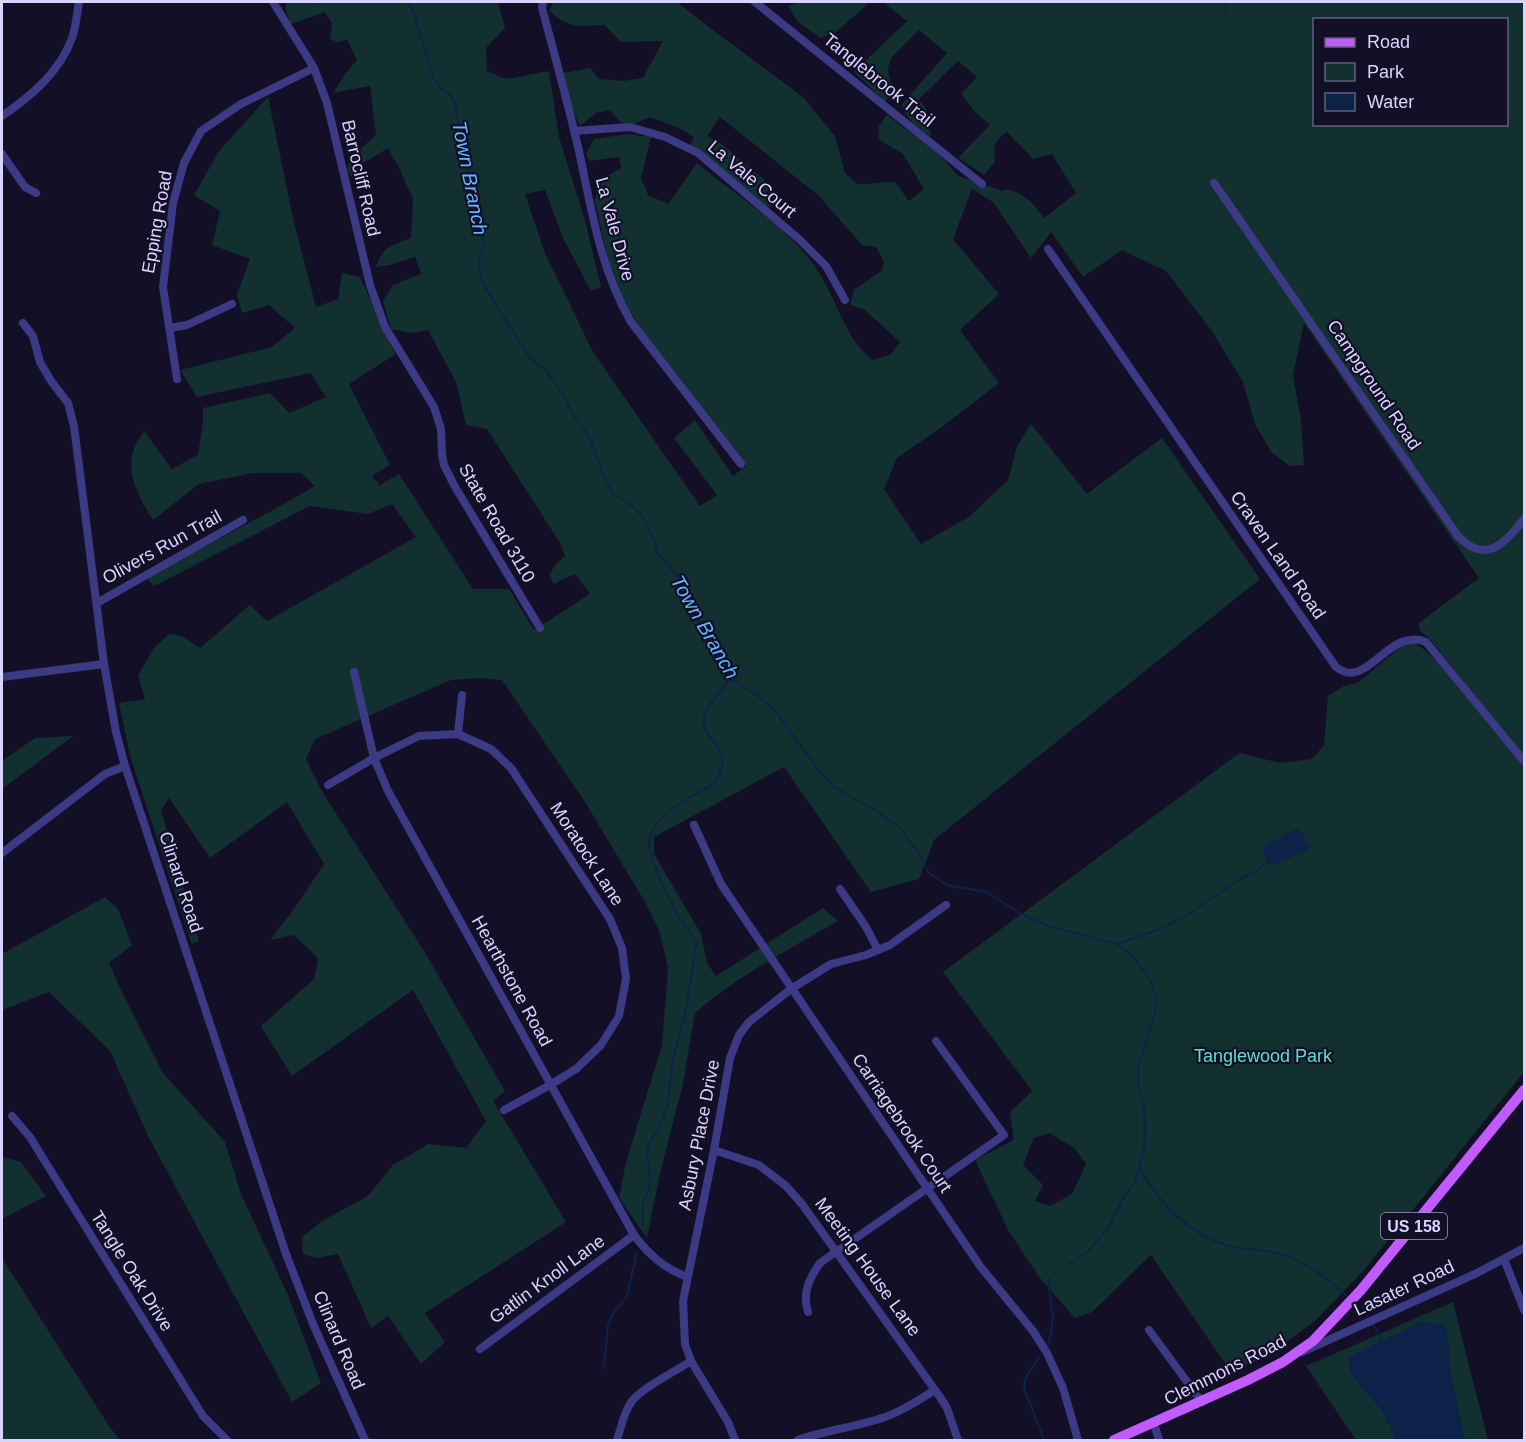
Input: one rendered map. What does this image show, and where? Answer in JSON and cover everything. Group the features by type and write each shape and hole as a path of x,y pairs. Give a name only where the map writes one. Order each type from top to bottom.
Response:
{"main road":[{"name":"Clemmons Road","path":"1114,1440 1154,1424 1270,1369 1296,1354 1319,1335 1343,1311 1524,1090"}],"street":[{"path":"2,116 23,101 52,73 72,38 79,2"},
{"name":"Barrocliff Road","path":"273,2 314,68 327,103 370,285 385,327 408,365"},
{"name":"La Vale Drive","path":"543,2 542,8 574,131 605,266 616,297 631,322 741,464"},
{"name":"Tanglebrook Trail","path":"755,2 982,184"},
{"name":"Epping Road","path":"177,379 163,287 173,203 183,163 201,131 241,104 314,68"},
{"name":"La Vale Court","path":"574,131 630,127 665,137 698,153 800,240 826,266 845,300"},
{"path":"2,154 25,187 36,193"},
{"name":"Campground Road","path":"1214,183 1458,536 1471,548 1487,551 1503,543 1524,519"},
{"name":"Craven Land Road","path":"1048,249 1336,666 1344,672 1358,672 1403,640 1413,638 1426,642 1524,761"},
{"path":"170,328 187,325 232,304"},
{"name":"Clinard Road","path":"22,323 33,336 40,362 68,403 74,426 104,664 124,766 286,1254 313,1324 366,1440"},
{"name":"State Road 3110","path":"408,365 434,407 441,429 441,454 454,485 540,628"},
{"name":"Olivers Run Trail","path":"97,603 243,520"},
{"path":"2,677 104,664"},
{"name":"Hearthstone Road","path":"354,672 374,758 388,791 634,1235 647,1253 669,1270 687,1277"},
{"path":"458,734 462,695"},
{"name":"Moratock Lane","path":"328,784 419,736 458,734 491,749 511,768 610,919 622,948 626,979 619,1016 601,1045 576,1069 504,1110"},
{"path":"2,853 105,774 124,766"},
{"name":"Carriagebrook Court","path":"694,825 721,884 791,989 980,1266 1033,1331 1047,1353 1063,1388 1078,1440"},
{"path":"840,889 866,927 878,950"},
{"name":"Asbury Place Drive","path":"735,1440 728,1422 692,1361 685,1344 683,1301 730,1058 739,1035 750,1022 791,989 831,964 878,950 900,938 946,905"},
{"path":"808,1312 805,1301 808,1282 820,1263 1004,1135 936,1041"},
{"name":"Tangle Oak Drive","path":"12,1116 30,1137 203,1416 227,1440"},
{"name":"Meeting House Lane","path":"714,1150 759,1166 786,1186 802,1203 947,1408 958,1440"},
{"name":"Gatlin Knoll Lane","path":"480,1349 634,1235"},
{"name":"Lasater Road","path":"1296,1354 1372,1321 1524,1248"},
{"path":"1504,1259 1524,1310"},
{"path":"1149,1330 1202,1402"},
{"path":"617,1440 633,1400 655,1383 692,1361"},
{"path":"798,1440 884,1418 907,1408 935,1390"},
{"path":"1154,1424 1159,1440"}],"green space":[{"path":"286,2 312,2 314,4 318,2 498,2 505,28 486,48 487,71 506,79 549,71 559,137 586,224 601,287 591,291 564,240 545,190 525,194 545,253 593,352 700,506 717,495 674,438 695,420 733,476 746,466 645,336 620,294 609,264 595,201 597,188 609,175 621,168 619,157 589,161 586,153 594,139 627,134 651,137 641,178 648,195 668,204 697,163 754,207 794,242 814,265 849,332 872,360 890,355 900,342 865,310 850,305 854,290 881,271 884,262 876,247 862,245 819,196 720,117 707,136 719,142 765,180 774,199 769,208 690,147 694,137 677,127 650,117 634,124 620,122 610,110 596,113 580,126 569,101 563,73 590,68 599,79 623,81 643,78 663,41 621,42 605,25 575,25 555,16 549,10 554,2 677,2 803,97 835,136 845,173 857,184 895,182 909,201 924,189 903,154 878,139 879,126 887,115 938,153 958,176 1003,191 1006,189 1018,193 1032,203 1044,218 1076,193 1052,154 1033,159 1007,132 997,141 994,148 995,162 984,175 958,158 990,125 975,112 961,94 977,77 958,61 919,99 927,110 931,137 906,115 902,104 947,53 919,30 890,59 888,70 892,94 885,102 854,72 907,21 883,2 1524,2 1524,757 1429,638 1419,630 1419,623 1479,578 1304,323 1293,375 1301,420 1304,465 1290,466 1271,452 1255,424 1243,382 1212,331 1166,271 1122,250 1083,277 1051,232 1031,258 994,203 972,189 953,239 999,294 960,330 999,383 897,458 884,489 921,544 970,516 1008,480 1017,446 1031,424 1087,494 1162,438 1260,579 934,840 919,879 871,892 784,767 654,837 654,854 701,934 707,963 716,976 823,908 838,921 746,975 695,1013 683,1084 660,1173 647,1238 619,1198 626,1162 662,1045 668,968 660,933 645,902 585,802 502,680 479,678 451,680 315,739 306,759 323,793 424,951 505,1091 493,1101 566,1222 425,1313 445,1342 421,1364 388,1316 371,1328 338,1254 317,1258 303,1254 302,1237 322,1221 368,1196 393,1165 428,1144 466,1148 486,1121 413,990 292,1076 261,1026 314,979 318,958 294,935 270,940 324,864 287,802 210,858 169,798 161,810 199,941 192,944 130,756 119,703 145,699 138,676 153,649 169,634 181,636 200,648 250,605 267,621 416,537 392,504 368,514 310,506 154,586 146,577 315,486 301,473 253,473 199,484 153,520 135,486 131,467 134,448 144,431 172,469 198,455 203,408 270,393 289,413 326,397 311,373 197,397 180,370 272,347 295,328 269,305 242,313 237,294 250,259 212,245 220,211 194,195 219,151 268,97 294,223 316,307 338,299 342,273 360,277 396,354 349,384 390,465 372,476 380,485 399,474 473,589 509,589 534,630 590,594 575,574 554,584 549,576 555,565 565,556 560,543 487,429 466,425 456,382 428,330 411,333 391,329 383,301 393,285 421,274 415,257 376,267 385,251 411,238 413,199 388,148 362,164 360,179 355,181 347,170 352,156 376,135 370,86 333,93 357,60 347,40 337,42 330,39 332,24 325,12 291,24 286,11"},
{"path":"801,2 870,2 835,33 821,38 798,22 788,6"},
{"name":"Tanglewood Park","path":"1413,642 1438,662 1524,767 1524,1072 1365,1269 1315,1321 1267,1356 1231,1372 1151,1255 1092,1312 1075,1318 1040,1278 1008,1230 975,1160 1014,1140 1010,1112 1032,1091 943,972 1238,754 1280,763 1312,759 1324,745 1328,696 1344,686 1359,682 1404,644","holes":["1050,1133 1075,1149 1086,1164 1072,1194 1050,1206 1035,1201 1043,1185 1023,1165 1034,1138"]},
{"path":"73,736 2,789 2,761 35,738"},
{"path":"105,897 118,909 132,945 109,963 163,1073 225,1142 241,1194 288,1295 321,1383 292,1402 149,1138 110,1051 49,992 2,1010 2,954"},
{"path":"2,1157 21,1162 46,1196 2,1219"},
{"path":"2,1258 109,1426 120,1440 2,1440"},
{"path":"1453,1302 1488,1440 1356,1440 1306,1366"}],"water":[{"path":"1296,829 1301,831 1310,847 1308,850 1270,865 1264,854 1264,846"},
{"path":"1421,1322 1445,1325 1447,1330 1452,1380 1465,1440 1395,1440 1381,1410 1351,1372 1349,1357"}],"waterway":[{"name":"Town Branch","path":"408,2 413,11 433,77 452,97 456,105 463,153 481,223 484,244 478,264 483,284 530,358 547,372 566,400 571,412 589,436 607,484 615,495 632,506 644,518 657,552 678,577 685,599 727,663 731,679 758,696 777,713 833,786 899,827 920,855 929,873 940,881 950,886 987,892 1019,913 1048,926 1117,944 1134,957 1151,982 1156,997 1155,1015 1138,1066 1138,1083 1144,1108 1145,1128 1144,1148 1135,1182 1123,1199 1108,1229 1087,1252 1069,1264"},
{"path":"1226,2 1226,12"},
{"path":"643,1226 643,1202 649,1189 650,1176 647,1152 668,1104 672,1063 686,1010 696,944 662,883 652,859 649,841 654,827 672,809 715,782 723,758 708,734 704,719 711,702 731,679"},
{"path":"1117,944 1160,929 1184,917 1268,861"},
{"path":"1139,1167 1155,1192 1175,1214 1199,1233 1226,1245 1270,1252 1295,1259 1323,1276 1346,1295"},
{"path":"604,1368 608,1325 613,1314 627,1296 637,1252"},
{"path":"1049,1344 1053,1319 1050,1279 1059,1271"},
{"path":"1363,1308 1369,1320"},
{"path":"1373,1324 1383,1342"},
{"path":"1039,1357 1025,1379 1024,1388 1044,1440"}]}
